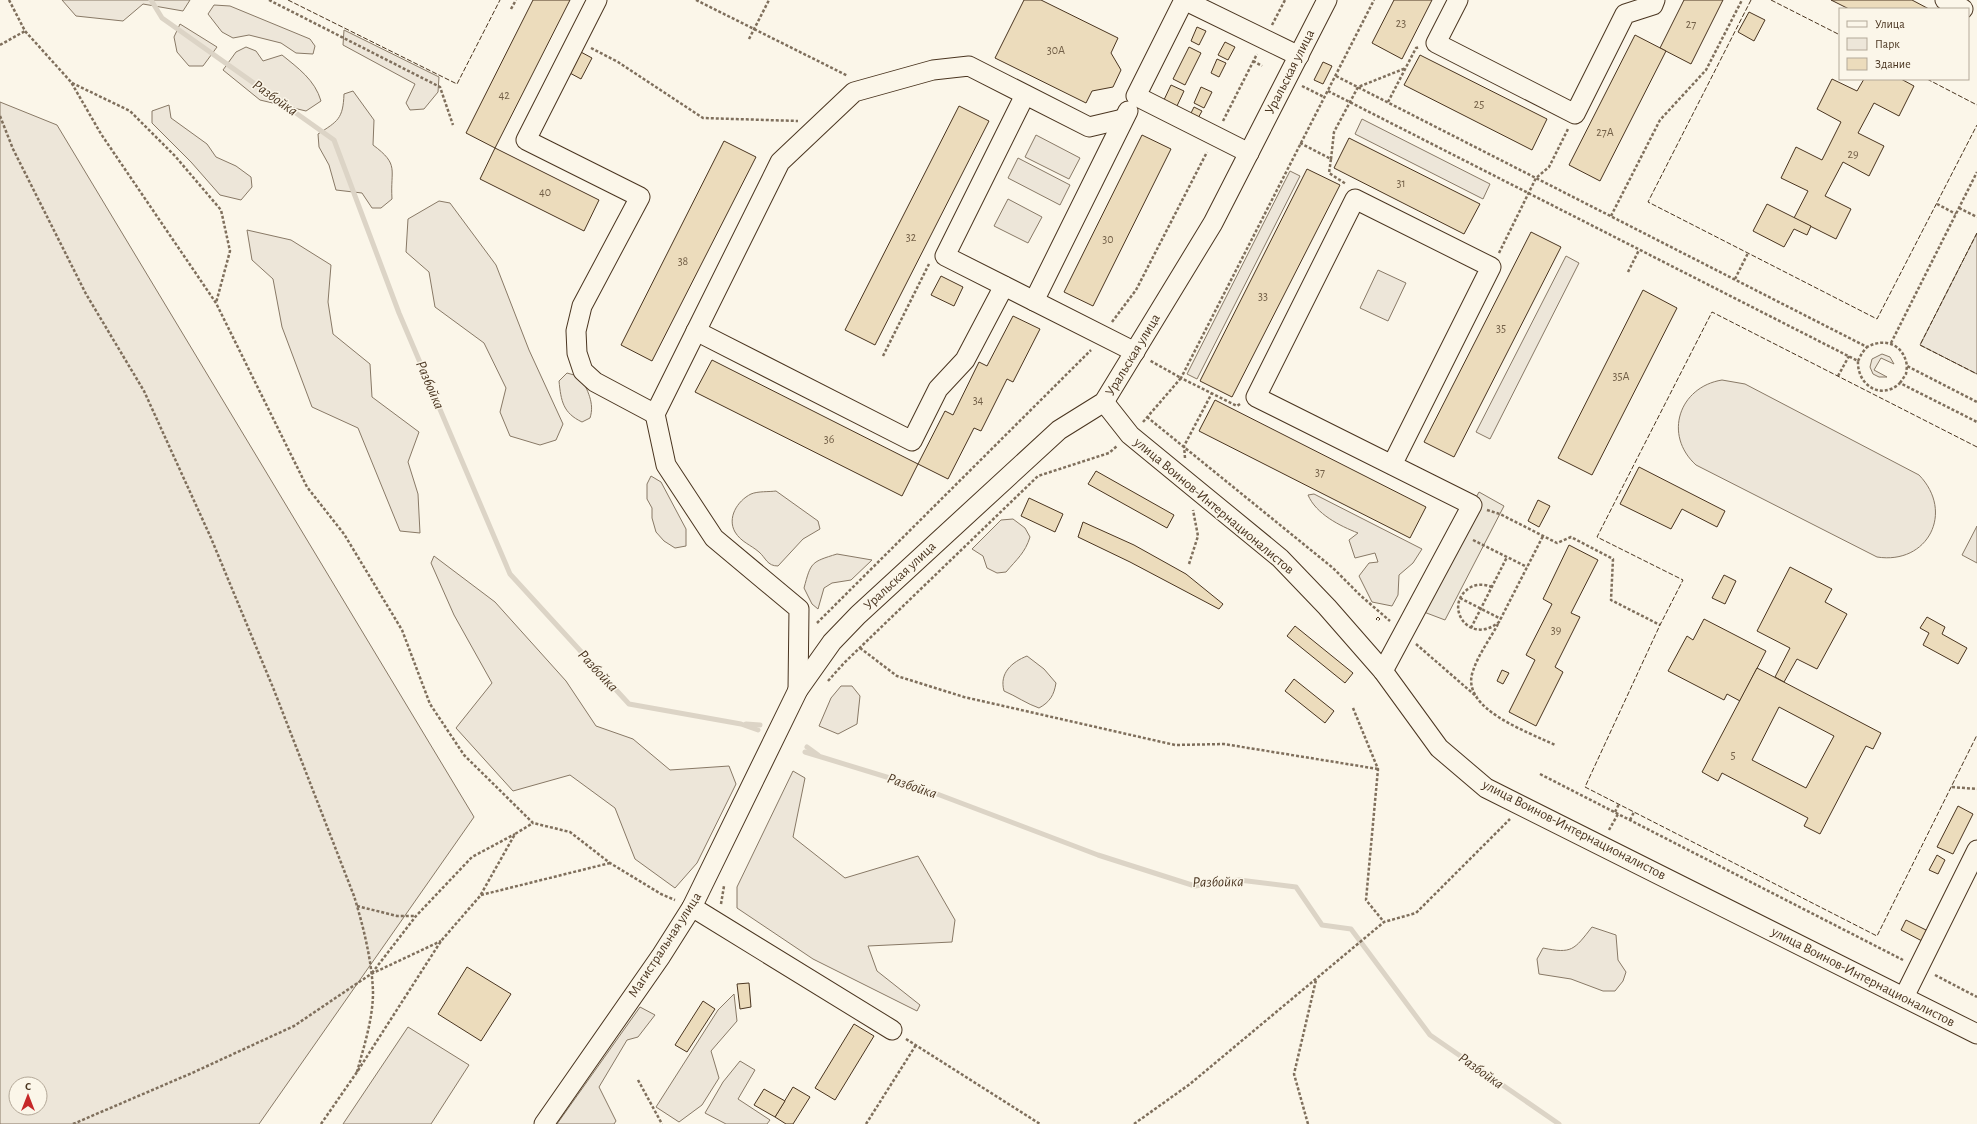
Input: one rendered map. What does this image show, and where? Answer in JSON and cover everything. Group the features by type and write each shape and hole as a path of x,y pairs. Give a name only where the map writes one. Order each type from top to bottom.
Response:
{"street":[{"path":"597,0 526,140 640,197 582,306 576,331 577,353 583,371 595,382 655,414"},
{"path":"1034,301 1123,119 1184,0 1298,56"},
{"name":"Уральская улица","path":"798,690 832,642 858,615 1059,430 1104,402 1213,223 1327,0"},
{"path":"1458,0 1436,43 1575,114 1625,14 1652,5 1655,0"},
{"path":"1945,0 1961,8"},
{"path":"798,690 798,609 714,538 666,465 655,414 780,162 854,92 933,70 969,66 1089,127 1123,119"},
{"path":"1025,95 945,256 1135,352"},
{"path":"1136,96 1249,152"},
{"path":"1383,671 1472,505 1392,465 1256,397 1355,199 1491,267 1392,465"},
{"path":"696,331 912,441 938,389 965,360 1004,286"},
{"name":"улица Воинов-Интернационалистов","path":"1104,402 1130,435 1280,558 1327,607 1383,671 1439,748 1486,788 1977,1034"},
{"name":"Магистральная улица","path":"544,1124 661,956 692,907 798,690"},
{"path":"1904,997 1977,850"},
{"path":"692,907 892,1030"}],"path":[{"path":"9,0 25,31 71,82 101,134 216,303 306,487 344,534 402,630 430,704 464,755 532,823 570,832 610,863 661,894 692,907"},
{"path":"269,0 440,87 453,125"},
{"path":"512,9 516,0"},
{"path":"696,0 854,79"},
{"path":"749,39 769,0"},
{"path":"799,640 1095,347 1136,290 1285,0"},
{"path":"1374,0 1181,378 1147,417 1333,568 1361,596 1477,697 1491,713 1555,745"},
{"path":"1611,216 1660,120 1706,70 1742,0"},
{"path":"0,45 25,31"},
{"path":"576,41 618,62 703,118 822,122"},
{"path":"1388,102 1416,48 1436,43"},
{"path":"1253,61 1262,66"},
{"path":"1355,199 1345,182 1329,173 1334,132 1358,87 1406,68"},
{"path":"1336,76 1867,347"},
{"path":"71,82 130,110 175,156 221,210 230,251 216,303"},
{"path":"1300,85 1324,97"},
{"path":"1328,91 1858,361"},
{"path":"1491,267 1536,178 1549,167 1575,114"},
{"path":"0,116 13,149 86,294 144,391 211,538 274,690 357,906 363,924 373,992 371,1011 357,1072"},
{"path":"1300,144 1331,158"},
{"path":"1891,343 1977,172"},
{"path":"1936,204 1956,214"},
{"path":"1959,208 1977,217"},
{"path":"1628,272 1640,249"},
{"path":"1735,280 1748,253"},
{"path":"1883,341 1891,343 1903,352 1907,366 1906,374 1900,383 1889,390 1873,389 1860,378 1858,361 1867,347 1883,341"},
{"path":"884,356 887,348"},
{"path":"1135,352 1181,378 1238,406 1256,397"},
{"path":"1838,376 1849,356"},
{"path":"1907,366 1977,402"},
{"path":"1900,383 1977,422"},
{"path":"1184,446 1212,393"},
{"path":"825,685 860,648 1038,476 1109,453"},
{"path":"1472,505 1500,514 1557,543 1572,537 1613,559 1611,600 1660,625"},
{"path":"1457,532 1527,568"},
{"path":"1477,697 1473,690 1471,681 1473,671 1543,536"},
{"path":"1471,629 1507,557"},
{"path":"1492,587 1481,584 1466,590 1460,598 1458,611 1461,618 1471,629 1486,630 1499,622"},
{"path":"1460,598 1501,619"},
{"path":"860,648 897,676 964,697 1175,745 1224,744 1378,769"},
{"path":"1353,708 1378,769 1366,900 1384,922"},
{"path":"1540,774 1977,997"},
{"path":"1952,787 1977,790"},
{"path":"1610,830 1619,804"},
{"path":"1134,1124 1190,1084 1384,922 1416,913 1523,806"},
{"path":"1630,820 1634,812"},
{"path":"371,974 416,916 472,858 532,823"},
{"path":"321,1124 357,1072 442,941 480,896 515,834"},
{"path":"480,896 610,863"},
{"path":"357,906 396,916 416,916"},
{"path":"73,1124 294,1026 371,974 442,941"},
{"path":"1308,1124 1294,1074 1316,979"},
{"path":"892,1030 1040,1124"},
{"path":"866,1124 916,1045"},
{"path":"638,1080 662,1124"}],"green space":[{"path":"62,0 190,0 183,11 143,4 123,21 76,16"},
{"path":"214,5 230,6 310,39 315,46 313,54 296,53 281,43 249,35 233,38 222,32 208,14"},
{"path":"180,24 217,47 203,66 189,66 177,52 174,37"},
{"path":"344,30 439,77 438,92 424,109 410,110 406,103 415,84 343,45"},
{"path":"246,47 256,51 263,61 282,55 300,70 310,81 315,87 321,101 306,111 260,100 223,70 236,52"},
{"path":"353,91 374,120 373,145 387,158 392,168 392,199 381,208 372,208 362,193 336,190 329,165 319,147 318,134 335,122 341,114 344,94"},
{"path":"0,102 57,125 474,817 259,1124 0,1124"},
{"path":"169,105 171,118 207,144 216,157 236,166 251,177 252,187 241,200 220,195 191,162 152,123 152,111"},
{"path":"1362,119 1490,184 1483,199 1355,134"},
{"path":"1036,135 1080,158 1069,179 1025,157"},
{"path":"1018,158 1070,185 1060,205 1008,178"},
{"path":"1290,171 1300,176 1197,379 1187,374"},
{"path":"1008,199 1042,217 1028,243 994,226"},
{"path":"439,201 450,203 496,265 529,350 563,424 556,440 540,445 510,436 500,412 506,388 484,343 435,307 429,272 406,252 408,219"},
{"path":"247,230 291,240 331,265 328,302 333,334 370,364 372,397 419,432 408,462 418,494 420,533 400,531 358,428 312,407 282,327 273,279 252,260"},
{"path":"1977,233 1977,374 1920,345"},
{"path":"1566,256 1579,263 1490,439 1476,432"},
{"path":"1378,270 1406,283 1388,321 1360,308"},
{"path":"1882,354 1890,357 1894,364 1881,358 1874,370 1887,377 1879,377 1873,374 1870,367 1872,359"},
{"path":"567,373 581,377 590,397 592,407 590,418 582,422 571,415 564,406 562,400 559,381"},
{"path":"1722,380 1745,384 1919,475 1930,489 1935,505 1935,519 1931,533 1922,544 1910,553 1895,557 1877,557 1696,465 1686,453 1680,440 1678,427 1680,414 1686,402 1695,392 1707,384"},
{"path":"651,476 661,482 686,529 686,546 675,548 664,541 656,532 652,518 652,508 647,499 647,484"},
{"path":"776,491 818,521 820,529 803,539 778,566 774,566 771,565 759,552 740,538 735,532 732,521 735,510 741,501 746,497 757,492"},
{"path":"1314,494 1422,549 1413,563 1399,575 1398,595 1392,606 1372,602 1359,576 1369,563 1378,562 1375,553 1355,558 1349,540 1358,533 1336,523 1323,514 1308,495"},
{"path":"1013,519 1025,528 1030,537 1023,552 1006,572 997,573 987,568 983,556 972,549 1001,520"},
{"path":"1977,526 1977,563 1962,555"},
{"path":"837,554 872,560 851,580 832,583 824,588 818,609 812,604 804,588 808,573 813,564 817,561"},
{"path":"434,556 495,602 566,681 596,726 633,739 670,770 729,766 736,784 697,863 675,888 635,859 615,808 570,775 513,791 456,728 492,683 454,615 431,563"},
{"path":"1027,656 1044,669 1056,683 1051,698 1039,708 1004,691 1003,679 1008,669 1016,661"},
{"path":"841,686 852,686 860,696 857,724 838,734 819,726 831,698"},
{"path":"793,771 805,778 793,837 845,878 918,856 955,920 952,942 868,946 877,971 920,1005 917,1011 813,959 737,908 737,887"},
{"path":"1592,927 1616,935 1618,960 1626,972 1623,981 1615,991 1603,991 1571,979 1539,974 1537,959 1543,948 1567,950 1572,948 1581,941"},
{"path":"734,994 737,1021 711,1051 719,1078 702,1105 679,1122 656,1107 718,1010"},
{"path":"640,1007 655,1015 638,1037 627,1040 599,1087 616,1121 614,1124 557,1124"},
{"path":"408,1027 469,1065 431,1124 343,1124"},
{"path":"740,1061 755,1070 738,1099 770,1120 767,1124 726,1124 705,1113 723,1082"}],"shaded area":[{"path":"1479,492 1504,506 1445,620 1416,609"}],"building":[{"path":"533,0 570,0 495,148 466,133"},
{"path":"1024,0 1041,0 1118,38 1111,53 1121,70 1113,87 1092,91 1086,103 995,58"},
{"path":"1394,0 1432,0 1402,59 1372,43"},
{"path":"1684,0 1723,0 1691,64 1660,48"},
{"path":"1831,0 1912,0 1927,8 1847,8"},
{"path":"1749,12 1765,20 1754,41 1738,32"},
{"path":"1197,27 1206,31 1199,45 1191,41"},
{"path":"1635,35 1666,51 1600,181 1569,165"},
{"path":"1225,42 1235,47 1228,60 1218,55"},
{"path":"1189,47 1201,53 1185,85 1173,79"},
{"path":"579,51 592,58 581,79 568,72"},
{"path":"1420,55 1547,119 1532,150 1404,85"},
{"path":"1217,59 1226,63 1219,77 1211,73"},
{"path":"1323,62 1332,66 1323,84 1314,80"},
{"path":"1832,79 1857,91 1863,80 1903,80 1914,86 1899,116 1874,103 1858,133 1884,146 1869,176 1843,162 1825,196 1851,209 1836,239 1794,218 1808,191 1781,178 1796,147 1822,160 1841,122 1817,109"},
{"path":"1171,85 1184,91 1176,108 1163,102"},
{"path":"1201,87 1212,92 1204,108 1194,103"},
{"path":"959,106 989,121 875,345 845,330"},
{"path":"1194,107 1202,111 1197,120 1189,117"},
{"path":"1142,135 1171,149 1093,306 1064,292"},
{"path":"1349,138 1480,204 1464,234 1334,168"},
{"path":"724,141 756,157 652,361 621,345"},
{"path":"495,148 599,200 584,231 480,179"},
{"path":"1307,169 1340,185 1232,397 1200,381"},
{"path":"1767,204 1811,226 1807,235 1794,229 1784,247 1753,231"},
{"path":"1531,232 1561,247 1454,457 1424,442"},
{"path":"941,276 963,287 954,306 931,295"},
{"path":"1643,290 1677,308 1592,475 1558,458"},
{"path":"1013,316 1040,329 1013,382 1007,379 981,431 974,428 948,479 918,464 945,411 953,415 979,362 987,366"},
{"path":"712,360 918,464 902,496 695,392"},
{"path":"1215,400 1426,507 1410,538 1199,431"},
{"path":"1639,467 1725,511 1717,527 1682,509 1671,529 1620,504"},
{"path":"1096,471 1174,515 1167,528 1088,484"},
{"path":"1029,498 1063,514 1055,532 1021,516"},
{"path":"1538,500 1550,506 1539,527 1528,521"},
{"path":"1083,522 1134,545 1186,574 1223,604 1219,609 1130,562 1078,537"},
{"path":"1569,545 1598,560 1571,613 1580,617 1555,667 1563,672 1536,726 1509,712 1535,660 1526,655 1552,604 1543,599"},
{"path":"1790,567 1832,589 1825,602 1847,614 1817,669 1797,659 1784,682 1775,677 1790,648 1757,631"},
{"path":"1724,575 1736,581 1725,604 1712,598"},
{"path":"1927,617 1945,627 1942,634 1967,648 1958,664 1923,645 1929,633 1920,628"},
{"path":"1704,619 1766,651 1740,701 1727,694 1724,700 1668,671 1687,636 1693,640"},
{"path":"1295,626 1353,673 1345,683 1287,636"},
{"path":"1757,668 1881,733 1873,749 1866,746 1820,834 1804,826 1808,818 1722,773 1718,781 1702,772","holes":["1779,707 1834,736 1806,788 1752,760"]},
{"path":"1502,670 1509,673 1503,684 1497,681"},
{"path":"1294,679 1334,711 1325,723 1285,691"},
{"path":"1958,806 1973,814 1953,854 1937,847"},
{"path":"1937,855 1945,860 1938,874 1929,870"},
{"path":"1906,920 1928,931 1922,941 1901,930"},
{"path":"467,967 511,994 481,1041 438,1014"},
{"path":"749,983 751,1007 740,1009 737,984"},
{"path":"703,1001 715,1009 687,1052 675,1045"},
{"path":"854,1024 874,1036 835,1100 815,1088"},
{"path":"793,1087 810,1097 793,1124 786,1124 775,1117"},
{"path":"764,1089 785,1101 775,1117 754,1105"}],"waterway":[{"name":"Разбойка","path":"151,0 162,18 334,140 399,313 510,574 629,704 741,724 758,730"},
{"name":"Разбойка","path":"746,724 760,725"},
{"name":"Разбойка","path":"807,747 818,755"},
{"name":"Разбойка","path":"805,752 916,786 1098,855 1195,886 1239,880 1296,887 1322,925 1351,929 1430,1035 1559,1124"}],"fence":[{"path":"288,0 457,84 500,0"},
{"path":"1751,0 1648,202 1877,319 1977,125"},
{"path":"1771,0 1839,34"},
{"path":"1929,80 1977,105"},
{"path":"1977,233 1920,345 1977,374"},
{"path":"1977,447 1712,312 1597,537 1683,580 1660,625 1585,787 1877,936 1977,735"},
{"path":"1378,617 1380,619 1378,621 1376,619 1378,617"}]}
